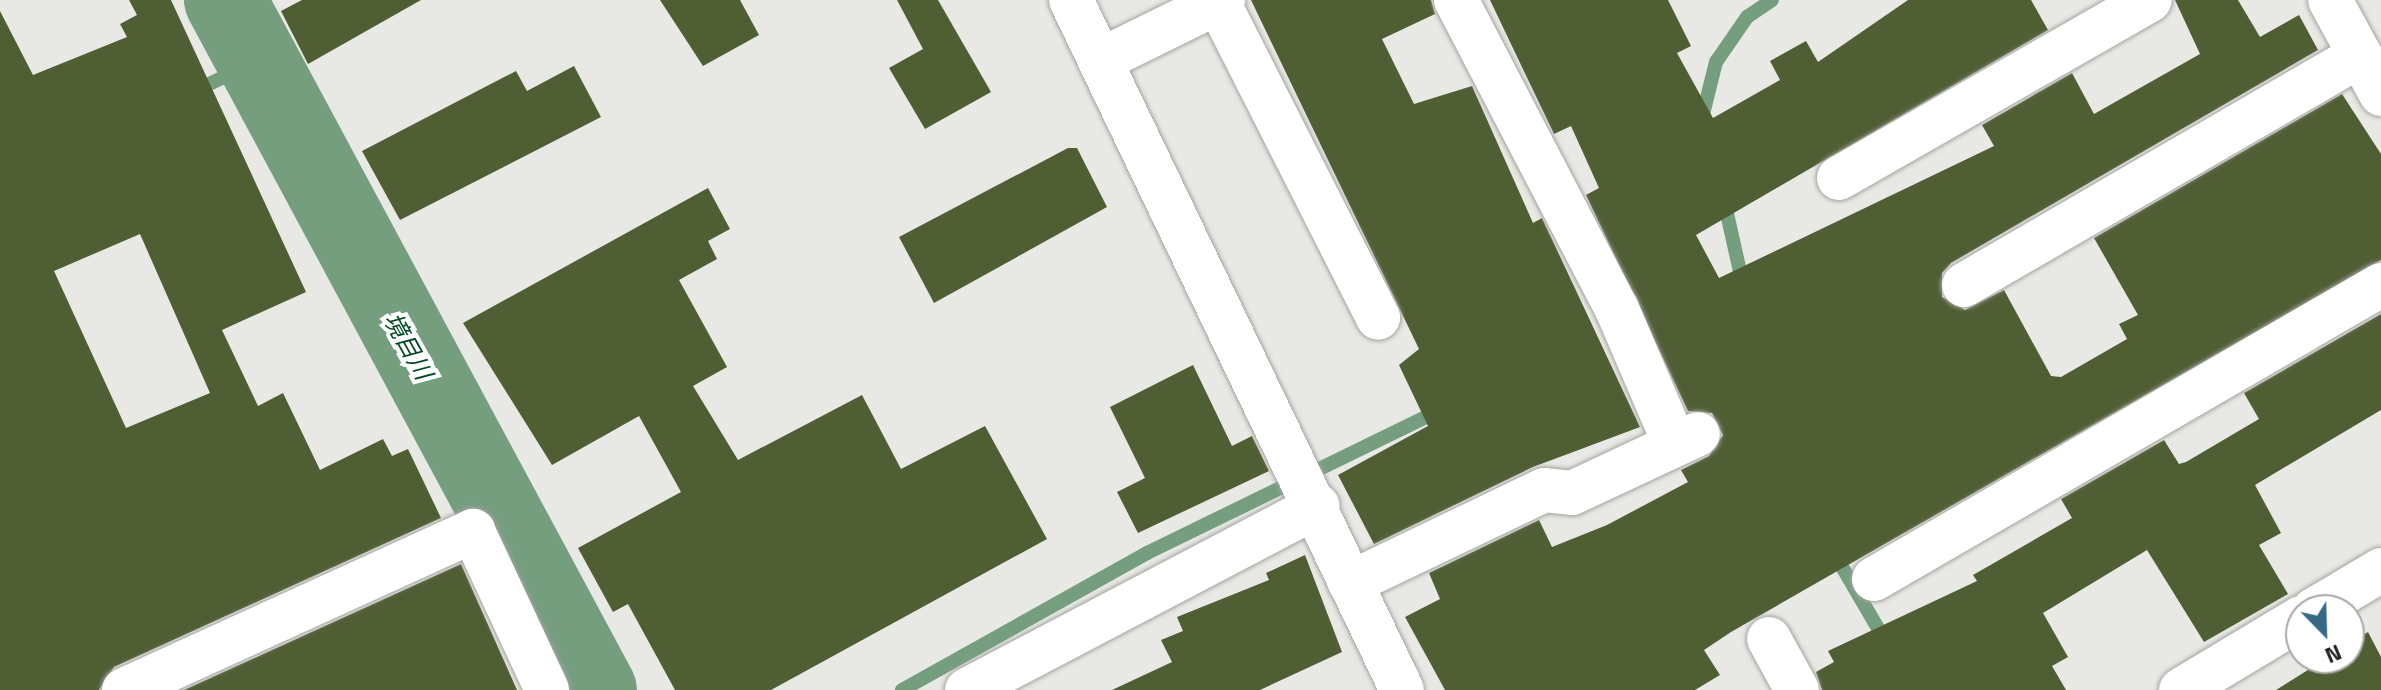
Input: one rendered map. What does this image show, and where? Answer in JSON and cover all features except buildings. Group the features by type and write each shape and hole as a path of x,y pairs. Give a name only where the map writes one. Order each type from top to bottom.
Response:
{"street":[{"path":"1071,0 1308,486 1350,583 1402,690"},
{"path":"1350,583 1544,490 1572,493 1687,439 1456,0"},
{"path":"1839,178 2150,0"},
{"path":"2330,0 2381,94"},
{"path":"1101,60 1220,1 1378,318"},
{"path":"1964,285 2360,55"},
{"path":"1874,579 2381,285"},
{"path":"967,690 1308,486"},
{"path":"124,690 473,531 547,690"},
{"path":"2341,594 2381,570"},
{"path":"2181,690 2285,628"},
{"path":"1769,639 1797,690"}],"waterway":[{"name":"境目川","path":"225,0 596,690"},
{"path":"1703,114 1716,62 1747,17 1772,0"},
{"path":"194,91 254,63"},
{"path":"1724,200 1743,285"},
{"path":"902,690 1147,553 1440,410"},
{"path":"1834,553 1886,642"}]}
